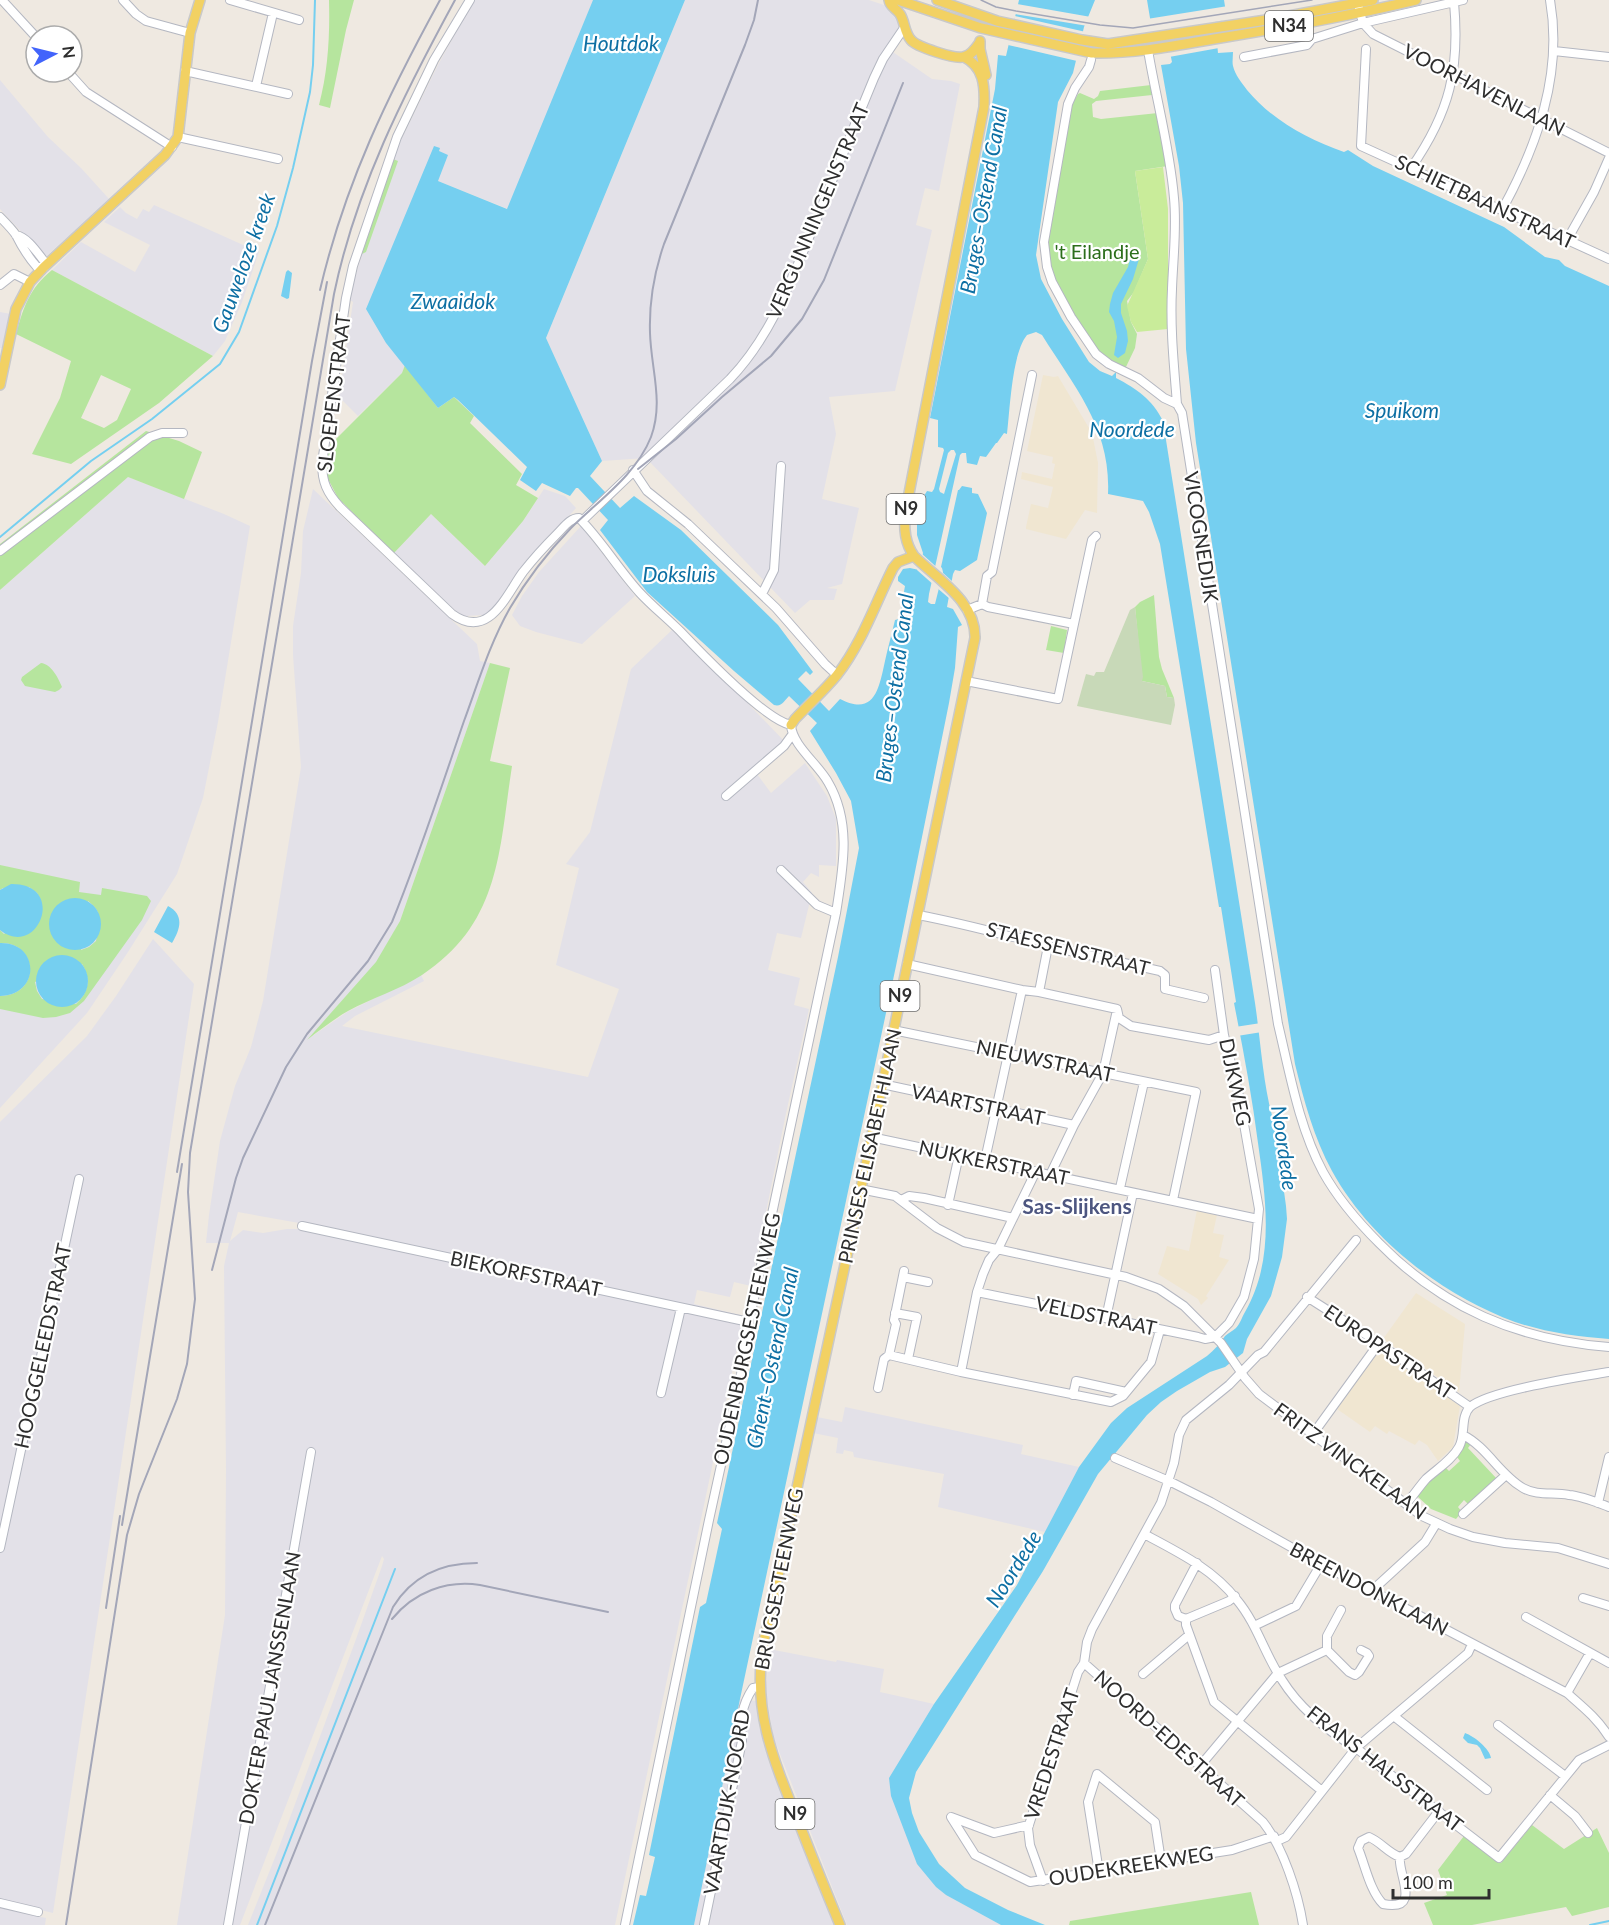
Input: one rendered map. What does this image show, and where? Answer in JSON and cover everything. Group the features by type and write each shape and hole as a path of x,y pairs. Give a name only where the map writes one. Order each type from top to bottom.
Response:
{"main road":[{"path":"0,385 3,354 16,309 30,282 172,147 178,137 190,33 200,0"},
{"path":"889,0 899,12 904,28 911,41 950,56 964,57 971,53 980,42 980,15 941,1 937,5 931,3 914,6 908,13 904,28"},
{"path":"898,0 981,28"},
{"name":"N34","path":"1359,8 1373,0"},
{"name":"N34","path":"980,15 1095,43 1115,43 1165,36 1304,24 1359,8 1416,0"},
{"name":"N34","path":"981,28 1079,51 1092,57 1167,47 1217,33"},
{"name":"N9","path":"917,559 906,540 905,514 981,129 988,83 981,57 980,42"},
{"name":"N9","path":"964,57 979,69 985,91"},
{"path":"791,725 834,678 864,630 893,568 898,562 917,559"},
{"name":"PRINSES ELISABETHLAAN","path":"816,1400 975,631 963,601 917,559"},
{"name":"BRUGSESTEENWEG","path":"816,1400 763,1648 760,1687 764,1727 771,1751 840,1925"}],"street":[{"path":"2,0 24,24"},
{"path":"123,0 146,21 190,33"},
{"path":"230,0 299,20"},
{"name":"SLOEPENSTRAAT","path":"470,0 430,69 397,137 353,266 346,298 322,463 323,483 340,507 452,614 467,622 481,621 494,614 540,551 573,519 577,518 582,521 633,470"},
{"path":"1244,57 1307,45 1312,39 1363,23 1463,0"},
{"path":"1502,210 1528,159 1542,119 1554,51 1550,0"},
{"path":"1411,168 1433,133 1454,74 1456,25 1454,2"},
{"path":"1359,8 1363,23"},
{"path":"256,86 273,12"},
{"name":"VOORHAVENLAAN","path":"1363,23 1373,34 1609,153"},
{"name":"VERGUNNINGENSTRAAT","path":"633,470 730,379 762,338 788,289 874,78 904,28"},
{"path":"891,47 911,41"},
{"name":"SCHIETBAANSTRAAT","path":"1366,49 1360,146 1609,259"},
{"name":"VICOGNEDIJK","path":"1148,50 1166,138 1174,198 1176,236 1172,320 1177,404 1182,412 1278,1024 1299,1109 1313,1149 1323,1170 1358,1223 1390,1255 1428,1286 1483,1317 1530,1334 1609,1347"},
{"path":"1554,51 1609,57"},
{"path":"1092,57 1089,67 1075,88 1068,104 1044,242 1047,267 1059,296 1096,354 1177,404"},
{"path":"185,71 288,94"},
{"path":"79,84 86,92 172,147"},
{"path":"178,137 278,159"},
{"path":"1567,240 1594,192 1609,158"},
{"path":"0,217 16,235 18,243 28,258 37,267 44,267"},
{"path":"0,285 14,274 30,282"},
{"path":"982,604 987,576 992,572 1032,375"},
{"path":"0,552 150,437 162,433 183,433"},
{"path":"762,594 774,570 781,466"},
{"path":"633,470 647,491 688,524 776,608 825,664 834,678"},
{"path":"582,521 640,593 765,711 783,723 791,725 792,735 784,746 726,796"},
{"path":"966,681 1058,699 1092,540 1096,536"},
{"path":"967,610 982,604 1074,624"},
{"name":"OUDENBURGSESTEENWEG","path":"625,1925 741,1374 749,1322 836,913 843,868 843,818 837,798 828,781 792,735"},
{"path":"781,870 817,905 836,913"},
{"name":"STAESSENSTRAAT","path":"918,915 980,927 1013,937 1042,941 1048,946 1160,971 1165,975 1165,989 1204,998"},
{"path":"1040,992 1048,946"},
{"path":"907,964 1117,1009"},
{"name":"DIJKWEG","path":"1215,970 1224,1035 1239,1096 1257,1193 1258,1219"},
{"path":"985,1160 1022,990"},
{"path":"1117,1009 1119,1017 1131,1026 1209,1040 1224,1035"},
{"path":"1050,1175 1103,1073 1117,1009"},
{"name":"NIEUWSTRAAT","path":"893,1030 1196,1092 1173,1200"},
{"path":"1120,1188 1144,1082"},
{"name":"VAARTSTRAAT","path":"882,1084 1074,1125"},
{"name":"NUKKERSTRAAT","path":"871,1137 1258,1219"},
{"path":"948,1205 959,1155"},
{"path":"961,1372 977,1292 986,1267 998,1249 1036,1171"},
{"name":"HOOGGELEEDSTRAAT","path":"0,1548 79,1179"},
{"path":"860,1190 895,1196 901,1200 909,1196 1013,1218"},
{"path":"1106,1318 1133,1193"},
{"name":"FRITZ VINCKELAAN","path":"901,1200 937,1228 964,1242 1115,1274 1144,1282 1169,1295 1184,1306 1218,1340 1259,1394 1436,1524 1473,1537 1505,1543 1558,1548 1609,1564"},
{"path":"1218,1340 1244,1297 1254,1259 1258,1219"},
{"name":"BIEKORFSTRAAT","path":"302,1226 749,1322"},
{"name":"NOORD-EDESTRAAT","path":"1303,1925 1297,1896 1276,1839 1263,1822 1084,1663 1087,1642 1092,1629 1161,1503 1169,1481 1179,1435 1186,1420 1264,1352 1356,1240"},
{"path":"878,1388 884,1359 889,1355 896,1324 895,1312 903,1274 928,1282"},
{"name":"VELDSTRAAT","path":"977,1292 1218,1340"},
{"name":"EUROPASTRAAT","path":"1307,1297 1379,1343 1470,1407"},
{"path":"661,1393 681,1308"},
{"path":"895,1312 917,1317 908,1359"},
{"path":"889,1355 1111,1402 1120,1398 1151,1362 1160,1330"},
{"path":"1314,1434 1379,1343"},
{"path":"1406,1504 1425,1480 1455,1454 1461,1443 1464,1419 1470,1407 1505,1392 1609,1372"},
{"path":"1073,1395 1076,1382 1126,1392"},
{"path":"1463,1435 1472,1441 1515,1484 1526,1490 1574,1496 1609,1507"},
{"name":"DOKTER PAUL JANSSENLAAN","path":"228,1925 311,1452"},
{"path":"1598,1503 1609,1457"},
{"name":"BREENDONKLAAN","path":"1115,1458 1169,1481 1567,1694 1588,1710 1602,1725 1609,1737"},
{"path":"1463,1514 1506,1475"},
{"path":"1374,1592 1377,1586 1425,1542 1436,1524"},
{"name":"FRANS HALSSTRAAT","path":"1144,1534 1197,1563 1235,1596 1286,1686 1312,1716 1499,1858 1550,1795"},
{"path":"1197,1563 1175,1607 1178,1617 1186,1619 1229,1601 1235,1596"},
{"path":"1254,1626 1296,1606 1321,1563"},
{"path":"1583,1598 1609,1606"},
{"path":"1341,1610 1327,1636 1328,1650 1347,1671 1355,1675 1369,1656 1361,1650"},
{"path":"1526,1617 1609,1663"},
{"path":"1186,1619 1186,1625 1214,1702 1322,1791"},
{"path":"1143,1674 1190,1635"},
{"path":"1276,1839 1286,1837 1356,1748 1468,1653 1472,1644"},
{"path":"1200,1766 1278,1673 1328,1650"},
{"path":"1567,1694 1590,1653"},
{"name":"VREDESTRAAT","path":"1043,1881 1030,1845 1029,1825 1078,1672 1084,1663"},
{"name":"VAARTDIJK-NOORD","path":"704,1925 742,1742 741,1719 749,1694 753,1688 760,1687"},
{"path":"1395,1717 1487,1790"},
{"path":"1498,1725 1565,1776"},
{"path":"1588,1833 1575,1816 1550,1795 1579,1760 1609,1745"},
{"path":"1098,1872 1088,1802 1097,1774 1155,1822 1161,1861"},
{"path":"1400,1857 1369,1837 1361,1841 1358,1848 1377,1898 1383,1904 1394,1905 1406,1896 1406,1887 1399,1864 1400,1857 1407,1852 1438,1811"},
{"name":"OUDEKREEKWEG","path":"1029,1825 994,1833 951,1817 975,1855 1027,1882 1232,1850 1276,1839"},
{"path":"0,1904 38,1912"}],"shaded area":[{"path":"474,0 593,0 508,209 438,181 428,161 386,343 405,365 402,373 358,416 339,397 353,302 350,300 355,277 400,142 438,65"},
{"path":"685,0 869,0 890,7 902,23 900,30 887,48 932,79 960,84 939,191 925,188 916,225 932,230 895,391 829,397 836,434 822,499 859,508 842,584 827,588 837,589 834,600 810,600 795,613 646,458 602,461 546,338"},
{"path":"0,80 48,137 110,200 45,257 0,209"},
{"path":"154,205 259,252 242,302 225,341 213,356 52,270 81,242 135,272 150,245 104,222 120,207 137,219 143,209 149,212"},
{"path":"0,312 11,314 3,348 0,348"},
{"path":"1043,375 1058,376 1092,433 1098,463 1097,513 1085,510 1066,539 1026,529 1031,504 1048,508 1053,487 1021,479 1022,472 1052,479 1055,464 1052,463 1053,457 1027,451"},
{"path":"128,477 250,526 218,722 203,798 177,874 128,952 87,1013 0,1108 0,590"},
{"path":"313,489 477,644 480,661 490,663 400,921 377,962 311,1037 347,1012 421,975 424,981 355,1016 342,1026 588,1077 619,989 556,965 579,868 566,864 590,832 631,669 672,630 788,745 757,774 771,793 805,763 827,796 836,819 836,866 819,865 819,877 811,873 803,882 812,893 801,938 777,933 768,970 800,978 794,1005 809,1009 751,1286 734,1282 730,1297 697,1290 694,1304 744,1316 615,1925 248,1925 355,1642 382,1566 384,1559 382,1556 240,1925 177,1925 225,1615 224,1266 229,1243 206,1243 220,1141 235,1086 251,1047 263,1001 301,767 293,626 301,573 303,531","holes":["238,1212 299,1223 298,1229 263,1233 243,1230 230,1241"]},
{"path":"544,489 565,496 576,508 520,571 493,611 484,615 465,616 457,612 394,553 431,514 485,566 523,521"},
{"path":"581,526 635,596 582,644 520,626 512,615 539,572"},
{"path":"153,939 194,984 53,1913 0,1900 0,1122 87,1036"},
{"path":"1197,1210 1217,1215 1213,1233 1224,1235 1219,1257 1229,1260 1206,1296 1208,1298 1201,1305 1198,1299 1158,1274 1167,1246 1189,1251"},
{"path":"1416,1293 1465,1324 1459,1392 1383,1339"},
{"path":"1379,1348 1460,1406 1453,1447 1438,1461 1427,1445 1419,1440 1415,1445 1389,1431 1387,1434 1375,1426 1370,1432 1337,1409"},
{"path":"845,1407 1023,1445 1021,1454 1079,1467 1045,1532 938,1507 944,1474 854,1457 853,1452 844,1450 843,1454 836,1453 838,1438 813,1433 817,1417 842,1422"},
{"path":"769,1649 884,1669 880,1692 934,1704 889,1778 928,1876 936,1887 946,1895 1001,1925 847,1925 773,1736 766,1692"},
{"path":"740,1699 756,1701 760,1728 788,1797 834,1925 694,1925"},
{"path":"0,1908 46,1918 45,1925 0,1925"}],"green space":[{"path":"329,0 354,0 330,108 319,105 328,53"},
{"name":"'t Eilandje","path":"1151,85 1152,95 1096,101 1092,104 1093,117 1101,119 1158,113 1168,166 1135,171 1148,259 1134,292 1127,301 1131,322 1137,334 1135,348 1125,369 1107,361 1093,349 1060,292 1048,261 1048,238 1069,110 1078,94 1094,99 1100,91"},
{"path":"393,159 398,161 366,252 362,254"},
{"path":"1163,167 1168,209 1168,329 1137,332 1131,322 1127,306 1148,259 1135,171"},
{"path":"52,270 213,356 159,403 71,464 32,454 60,398 71,361 16,334 28,299","holes":["101,375 131,389 117,420 104,428 81,418"]},
{"path":"405,365 438,408 454,397 474,416 470,423 522,474 516,485 538,498 523,521 485,566 431,514 394,553 338,498 327,477 326,466 330,445 402,373"},
{"path":"146,431 179,441 202,452 184,499 128,477 0,590 0,544"},
{"path":"1154,595 1159,657 1174,698 1167,697 1165,686 1142,681 1135,607"},
{"path":"1135,607 1142,681 1165,686 1167,697 1174,698 1171,725 1077,706 1086,674 1094,676 1096,672 1104,672 1130,610"},
{"path":"1051,626 1067,630 1064,653 1046,650"},
{"path":"41,663 51,668 56,675 62,687 59,690 55,692 25,686 21,680"},
{"path":"490,663 510,668 490,761 512,766 499,855 482,908 468,932 448,955 422,975 348,1011 307,1040 376,962 400,921"},
{"path":"0,865 80,882 79,892 101,895 102,888 147,896 151,901 142,920 84,1001 70,1013 43,1018 0,1009 0,996 13,993 23,987 30,969 28,959 22,951 13,945 0,943 0,930 4,934 41,900 37,893 29,887 0,890","holes":["88,901 98,914 98,928 96,941 81,950","82,964 87,975 87,985 84,995 76,1004 42,999 35,982"]},
{"path":"1465,1443 1471,1444 1468,1448 1497,1479 1468,1504 1464,1500 1458,1507 1462,1512 1456,1519 1431,1509 1417,1496 1428,1482 1445,1467 1449,1471 1460,1461 1457,1457"},
{"path":"1532,1825 1564,1849 1597,1828 1609,1853 1609,1907 1572,1916 1566,1907 1472,1925 1433,1925 1424,1903 1447,1895 1438,1870 1464,1836 1501,1863"},
{"path":"1251,1892 1259,1925 1069,1925 1070,1921"}],"water":[{"path":"593,0 685,0 546,338 602,461 590,476 620,508 634,496 681,530 778,625 813,672 810,675 806,671 798,679 829,711 840,699 852,704 868,702 877,690 895,620 899,619 905,586 898,581 898,577 903,569 919,570 923,553 917,535 919,504 927,491 932,492 934,489 944,450 938,447 938,420 930,418 995,89 998,55 1006,56 1019,0 1095,0 1084,27 1073,73 1058,102 1036,255 1041,279 1062,319 1089,362 1100,371 1112,376 1116,372 1116,378 1143,395 1163,421 1255,1003 1265,1081 1275,1126 1287,1219 1282,1257 1271,1296 1247,1339 1243,1353 1225,1367 1210,1372 1161,1402 1147,1415 1098,1474 1043,1571 916,1772 909,1798 912,1813 919,1832 939,1864 965,1888 1008,1910 1045,1925 1001,1925 946,1895 936,1887 917,1864 891,1796 889,1778 934,1704 1017,1585 1079,1467 1111,1423 1127,1408 1207,1356 1225,1336 1236,1328 1261,1272 1266,1229 1264,1186 1256,1125 1234,1003 1236,1002 1221,907 1219,907 1160,544 1143,501 1108,494 1104,449 1088,410 1042,335 1036,332 1027,335 1022,343 1015,368 1007,434 1004,433 986,457 980,456 977,465 967,463 966,453 960,455 929,594 928,602 935,604 958,490 962,486 972,488 972,493 978,494 987,513 977,560 960,571 955,570 953,574 947,607 953,609 962,625 958,627 955,668 949,703 896,966 694,1925 633,1925 640,1895 646,1896 655,1857 649,1855 700,1607 706,1603 722,1529 717,1523 838,957 859,848 851,801 810,731 817,723 789,696 781,704 774,705 647,592 600,530 608,520 578,488 570,496 542,483 536,491 520,480 527,467 458,400 454,397 438,408 386,343 366,309 434,146 448,155 438,181 507,209","holes":["954,450 956,454 944,494 939,489 948,453"]},
{"name":"Spuikom","path":"1147,0 1224,0 1227,19 1215,22 1218,53 1233,52 1235,73 1247,90 1268,111 1317,141 1344,152 1348,150 1373,166 1504,227 1545,257 1559,260 1565,266 1609,286 1609,1339 1538,1329 1515,1322 1488,1311 1435,1281 1387,1242 1366,1220 1332,1171 1310,1119 1295,1064 1196,443 1186,349 1183,203 1179,166 1161,65 1172,62 1165,29 1152,30"},
{"path":"1136,253 1139,259 1133,279 1121,304 1128,341 1125,353 1118,358 1114,355 1117,337 1114,321 1109,312 1110,304 1113,293 1128,267 1131,255"},
{"path":"288,270 292,273 287,299 281,296"},
{"path":"11,884 28,887 39,895 43,906 41,918 35,928 26,935 14,937 0,930 0,890"},
{"path":"70,898 80,898 94,905 101,924 94,943 80,950 70,950 60,946 53,939 49,929 49,919 53,909 60,902"},
{"path":"168,906 179,918 179,928 172,943 154,932"},
{"path":"0,943 13,945 23,951 30,969 29,979 23,987 13,993 0,996"},
{"path":"57,955 67,955 81,962 88,981 81,1000 67,1007 57,1007 47,1003 40,996 36,986 36,976 40,966 47,959"},
{"path":"1465,1733 1481,1743 1491,1758 1485,1759 1477,1745 1468,1743 1463,1738"}],"pier":[{"path":"1017,4 1091,17 1088,26 1015,14"},
{"path":"1228,6 1230,19 1215,22 1219,48 1169,57 1165,30 1150,32 1147,19"},
{"path":"1015,16 1086,32 1083,35 1077,61 1008,45"},
{"path":"921,553 938,569 935,586 917,570"},
{"path":"940,570 953,582 950,599 936,587"},
{"path":"1261,1023 1262,1032 1237,1036 1235,1027"}],"waterway":[{"name":"Gauweloze kreek","path":"0,537 91,461 152,419 220,364 239,332 277,226 293,168 310,92 315,0"},
{"path":"257,1925 395,1569"},
{"path":"1590,1925 1609,1921"}],"tram line":[{"path":"981,0 996,7 1016,11 1133,28 1312,0"}],"railway":[{"path":"320,290 330,251 355,176 386,105 440,0"},
{"path":"66,1925 127,1535 139,1494 177,1399 187,1364 195,1299 188,1192 190,1153 334,294 355,217 384,142 455,0"},
{"path":"212,1270 243,1158 286,1067 307,1034 368,961 392,922 421,847 479,678 503,621 523,587 546,556 571,528 626,475 644,451 651,437 655,424 657,398 650,322 651,299 657,266 745,45 758,0"},
{"path":"638,469 771,356 802,319 824,280 903,83"},
{"path":"177,1172 327,282"},
{"path":"122,1525 182,1164"},
{"path":"106,1608 120,1516"},
{"path":"265,1925 393,1607 409,1587 429,1573 452,1566 477,1563"},
{"path":"392,1619 421,1595 455,1584 480,1585 608,1612"}],"district":[{"name":"Sas-Slijkens","path":"1077,1207"}],"water label":[{"name":"Houtdok","path":"621,44"},
{"name":"Bruges–Ostend Canal","path":"984,200"},
{"name":"Zwaaidok","path":"453,302"},
{"name":"Noordede","path":"1132,430"},
{"name":"Doksluis","path":"679,575"},
{"name":"Bruges–Ostend Canal","path":"895,688"},
{"name":"Noordede","path":"1284,1148"},
{"name":"Ghent–Ostend Canal","path":"773,1358"},
{"name":"Noordede","path":"1014,1569"}]}
